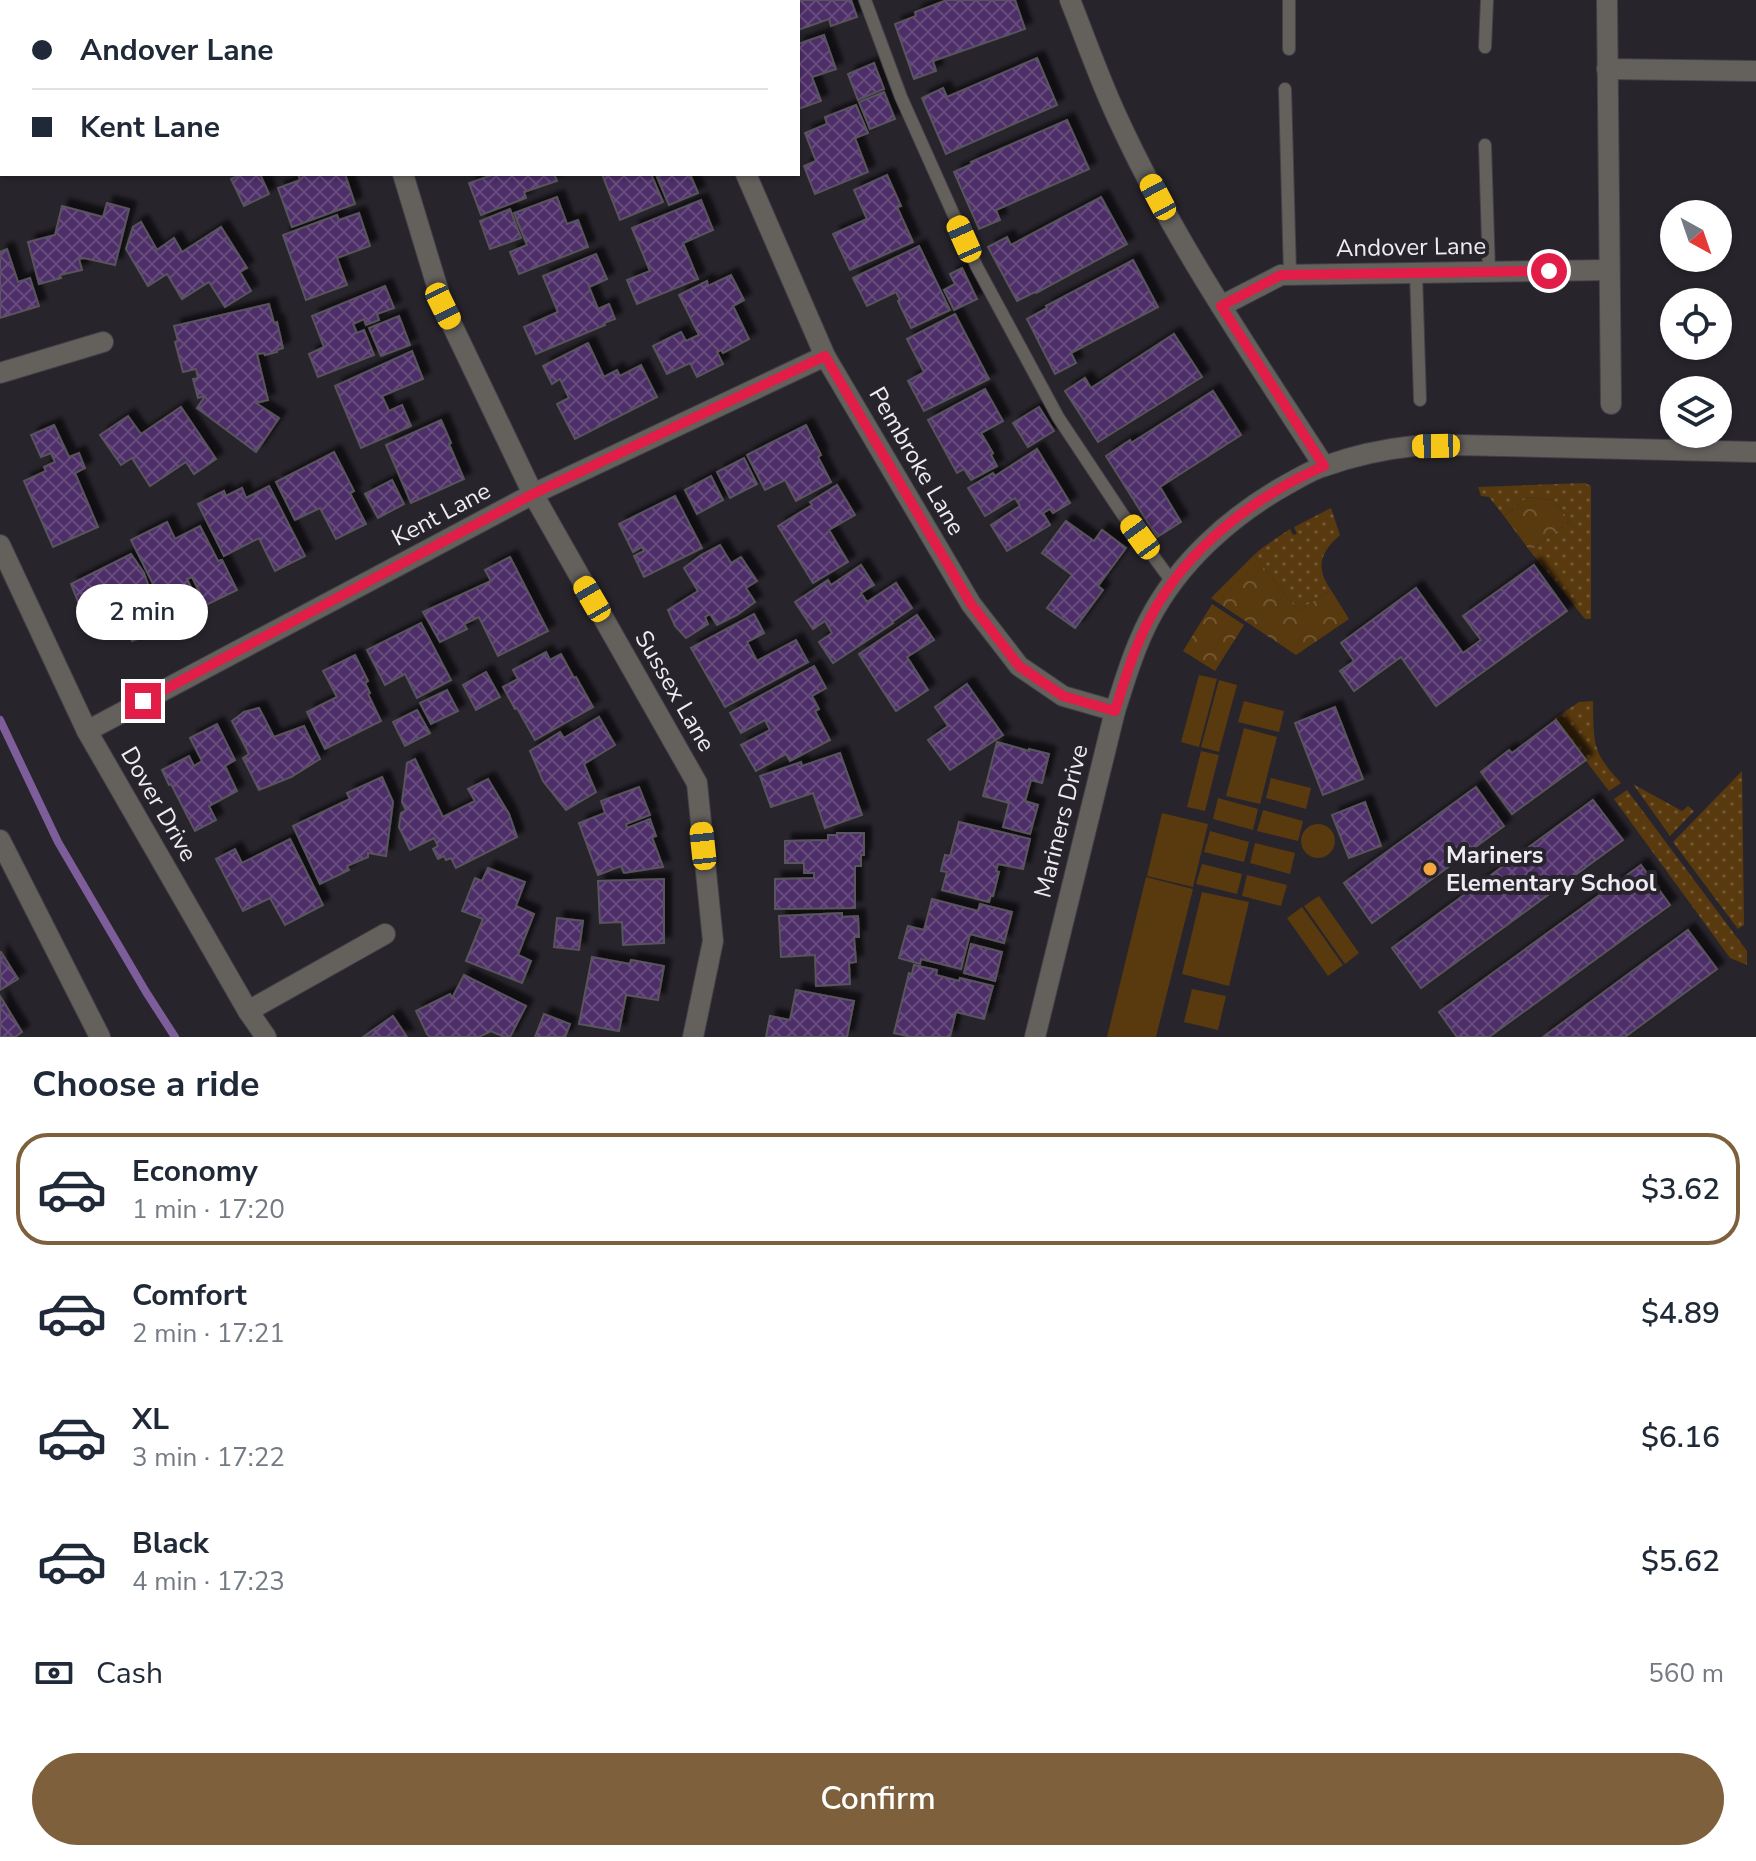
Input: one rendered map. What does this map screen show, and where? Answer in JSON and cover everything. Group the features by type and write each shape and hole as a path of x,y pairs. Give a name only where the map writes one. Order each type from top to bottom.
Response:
{"street":[{"path":"1070,0 1117,119 1172,223 1221,306 1324,466"},
{"path":"1607,0 1611,404"},
{"path":"1607,69 1756,71"},
{"name":"Sussex Lane","path":"404,176 443,306 533,494 697,783 713,941 693,1037"},
{"name":"Pembroke Lane","path":"747,176 825,356 971,604 1019,666 1063,696 1115,711"},
{"name":"Andover Lane","path":"1221,306 1281,275 1290,274 1609,270"},
{"path":"0,373 103,342"},
{"name":"Kent Lane","path":"87,731 533,494 825,356"},
{"name":"Mariners Drive","path":"1035,1037 1115,711 1131,658 1149,620 1173,583 1235,518 1272,493 1324,466 1415,446 1756,452"},
{"name":"Dover Drive","path":"0,545 87,731 248,1011 266,1037"},
{"path":"0,840 100,1037"},
{"path":"248,1011 385,934"}],"lane":[{"path":"865,0 901,97 977,267 1058,417 1173,583"},
{"path":"1289,0 1289,49"},
{"path":"1485,47 1487,0"},
{"path":"1285,89 1290,274"},
{"path":"1485,145 1489,272"},
{"path":"1416,273 1420,400"}],"green space":[{"path":"1585,483 1591,486 1591,619 1585,619 1530,551 1570,521 1553,500 1528,497 1504,516 1489,497 1481,496 1478,487"},
{"path":"1528,497 1553,500 1570,521 1530,551 1504,516"},
{"path":"1331,508 1340,535 1324,554 1322,567 1331,590 1298,611 1254,555 1290,529 1293,535 1297,534 1294,527"},
{"path":"1254,555 1298,611 1331,590 1349,619 1296,655 1211,598"},
{"path":"1212,604 1244,625 1215,671 1183,651"},
{"path":"1199,675 1217,679 1199,747 1181,742"},
{"path":"1219,680 1237,685 1219,752 1201,747"},
{"path":"1244,701 1284,711 1279,732 1238,722"},
{"path":"1593,701 1599,754 1621,783 1609,791 1554,719 1579,702"},
{"path":"1244,728 1277,737 1260,804 1226,796"},
{"path":"1201,751 1219,755 1205,811 1187,807"},
{"path":"1742,771 1744,925 1738,929 1673,842"},
{"path":"1271,778 1311,788 1306,809 1266,798"},
{"path":"1633,784 1682,811 1688,806 1694,811 1670,836"},
{"path":"1627,790 1747,951 1747,965 1730,958 1614,799"},
{"path":"1218,798 1258,809 1253,830 1213,819"},
{"path":"1263,810 1303,821 1298,841 1257,831"},
{"path":"1162,813 1208,824 1193,887 1147,876"},
{"path":"1318,824 1330,829 1335,841 1330,853 1318,858 1306,853 1301,841 1306,829"},
{"path":"1210,831 1249,842 1244,862 1204,852"},
{"path":"1255,843 1295,853 1290,874 1250,863"},
{"path":"1202,864 1242,874 1237,894 1196,884"},
{"path":"1247,875 1287,885 1281,906 1242,896"},
{"path":"1146,877 1193,889 1156,1037 1107,1037"},
{"path":"1202,892 1249,902 1229,986 1182,974"},
{"path":"1319,896 1359,953 1345,964 1304,906"},
{"path":"1302,907 1343,965 1328,976 1287,918"},
{"path":"1192,989 1226,996 1218,1030 1184,1022"}],"building":[{"path":"800,0 851,0 857,17 831,26 829,19 800,29"},
{"path":"947,0 1015,0 1025,29 933,61 936,71 914,79 895,24 916,16 915,12"},
{"path":"824,35 836,69 812,77 821,101 800,108 800,43"},
{"path":"1037,58 1057,105 946,154 922,98 943,88 947,97"},
{"path":"874,63 884,89 858,100 848,74"},
{"path":"884,92 895,119 870,129 859,102"},
{"path":"856,105 868,133 855,138 868,172 815,194 804,166 816,161 805,133 827,124 825,117"},
{"path":"1067,120 1089,169 996,210 1000,220 979,229 954,172"},
{"path":"887,175 913,242 850,270 833,234 867,219 854,190"},
{"path":"261,176 269,194 244,206 231,179"},
{"path":"299,176 346,176 355,204 292,227 278,188 300,180"},
{"path":"489,176 555,176 557,181 524,192 526,198 481,215 469,183"},
{"path":"603,176 652,176 663,202 620,220"},
{"path":"691,176 698,193 669,205 657,177"},
{"path":"557,197 567,224 578,220 588,247 519,274 510,252 527,245 514,213"},
{"path":"1101,197 1127,244 1017,301 988,247 1007,237 1011,245"},
{"path":"701,200 713,230 683,243 698,279 637,304 627,280 650,271 632,228"},
{"path":"107,203 129,209 115,265 79,259 82,270 39,284 28,242 55,235 62,206 103,217"},
{"path":"510,209 521,238 490,249 480,221"},
{"path":"359,213 370,246 337,258 347,285 306,300 283,235 337,215 339,220"},
{"path":"141,222 157,250 174,238 182,252 221,227 247,268 240,272 251,291 225,307 209,282 182,299 167,274 148,286 126,249 133,227"},
{"path":"919,246 950,310 911,328 896,292 867,306 853,278"},
{"path":"7,249 18,282 30,278 39,306 0,318 0,252"},
{"path":"596,254 607,279 589,287 598,309 609,304 615,319 536,354 524,327 558,312 543,276"},
{"path":"1133,260 1158,307 1071,353 1076,363 1055,374 1027,319"},
{"path":"962,268 977,299 954,310 944,290 955,284 950,274"},
{"path":"731,275 744,300 733,306 749,339 723,353 721,350 717,352 723,364 697,377 690,363 667,374 653,346 681,332 686,341 699,335 679,295 707,281 708,286"},
{"path":"385,286 394,308 377,314 379,320 366,325 364,319 353,324 357,333 364,330 374,355 318,377 309,354 324,347 312,316"},
{"path":"269,304 283,348 265,355 257,354 268,400 256,403 279,418 256,452 197,408 205,396 198,398 193,379 198,378 196,369 183,372 174,326"},
{"path":"955,314 989,379 924,411 908,381 924,372 907,339"},
{"path":"399,316 410,345 381,356 369,328"},
{"path":"1174,334 1202,377 1098,442 1065,391 1085,378 1091,388"},
{"path":"588,343 604,377 617,370 620,376 641,365 657,397 575,439 557,404 569,398 560,379 552,384 543,366"},
{"path":"412,351 423,379 382,396 389,411 402,405 411,426 361,448 335,386"},
{"path":"985,389 1003,421 981,433 997,466 971,480 964,469 957,473 928,420"},
{"path":"1213,391 1241,435 1160,487 1181,522 1157,537 1106,456"},
{"path":"181,407 216,459 194,474 186,462 150,486 132,458 121,465 100,435 128,416 141,434"},
{"path":"1039,407 1054,431 1028,447 1013,423"},
{"path":"441,420 464,479 411,503 386,445"},
{"path":"54,425 69,457 79,453 85,468 75,473 98,527 53,547 24,481 46,471 44,467 55,462 51,453 41,457 31,435"},
{"path":"806,425 831,482 796,501 785,480 765,490 747,455"},
{"path":"1037,449 1070,503 1053,513 1050,509 1043,513 1050,525 1007,551 991,525 1020,506 1015,498 985,516 968,488 993,473 995,476"},
{"path":"334,452 354,491 350,493 366,524 336,539 320,508 295,520 276,482"},
{"path":"744,458 757,484 730,498 717,472"},
{"path":"711,476 723,500 697,514 685,490"},
{"path":"392,480 404,504 378,518 365,494"},
{"path":"837,485 855,515 829,530 848,562 813,583 778,526"},
{"path":"269,486 305,556 275,571 259,538 224,556 198,504 224,491 226,496 242,488 246,498"},
{"path":"675,496 702,548 644,577 634,556 644,551 642,547 633,552 619,524"},
{"path":"1066,521 1094,541 1102,530 1126,548 1098,586 1103,590 1075,628 1047,608 1072,575 1042,553"},
{"path":"167,522 175,539 200,526 237,590 206,605 192,577 187,579 201,608 172,622 131,540"},
{"path":"720,545 731,563 741,557 757,581 746,588 755,602 717,625 710,614 705,617 708,624 686,638 675,626 668,610 698,591 684,568"},
{"path":"131,554 144,573 151,593 128,604 131,610 149,601 162,626 132,641 117,611 91,623 71,584"},
{"path":"510,557 548,631 498,656 479,617 464,624 467,629 440,642 423,612 491,581 485,570"},
{"path":"861,565 874,585 861,593 867,602 896,583 912,608 833,663 819,642 832,633 825,621 813,629 795,602 828,580 831,585"},
{"path":"1534,565 1567,611 1436,706 1401,657 1354,691 1340,671 1354,661 1341,643 1416,588 1463,653 1481,640 1463,616"},
{"path":"754,614 764,633 747,642 757,661 796,640 808,662 725,707 691,648"},
{"path":"917,615 934,640 907,657 928,690 896,711 859,654"},
{"path":"421,623 451,680 417,698 405,674 385,685 367,650"},
{"path":"546,652 550,660 561,654 593,707 535,740 503,687 518,679 513,670"},
{"path":"355,655 368,681 365,683 368,694 381,721 325,749 307,712 337,697 323,671"},
{"path":"814,666 826,688 812,696 819,709 815,711 830,740 790,761 786,754 756,771 741,745 770,730 765,720 741,733 730,713"},
{"path":"486,672 500,697 476,710 463,685"},
{"path":"967,684 1003,735 950,770 928,740 948,726 935,707"},
{"path":"447,690 458,711 431,724 420,703"},
{"path":"1335,707 1363,779 1323,795 1295,723"},
{"path":"259,708 274,737 304,726 320,759 291,777 259,790 243,758 249,754 232,721 244,712"},
{"path":"417,710 430,733 405,746 393,722"},
{"path":"599,717 615,745 584,764 596,792 566,810 543,781 530,751 560,732 564,738"},
{"path":"1556,720 1586,760 1512,814 1481,772"},
{"path":"217,724 235,760 225,766 237,791 209,806 216,820 195,831 162,770 189,756 194,766 202,761 190,738"},
{"path":"997,742 1049,754 1042,783 1031,780 1025,801 1038,805 1030,834 1003,827 1009,803 983,796"},
{"path":"840,753 862,815 825,828 813,793 771,807 760,776"},
{"path":"415,759 443,817 475,801 468,789 488,779 509,814 517,837 456,868 451,858 446,860 444,856 438,859 433,849 438,846 434,838 410,850 399,827 401,813 406,810 402,802 407,763"},
{"path":"382,777 393,802 386,856 368,853 368,857 347,866 349,870 320,884 293,826 350,799 347,793"},
{"path":"639,787 650,815 626,824 627,828 650,819 656,836 652,837 663,867 624,873 621,866 598,875 579,823 605,813 601,801"},
{"path":"1476,787 1504,826 1372,923 1344,883"},
{"path":"1593,800 1623,840 1421,988 1392,948"},
{"path":"1365,802 1381,846 1349,858 1332,815"},
{"path":"959,822 1030,839 1023,869 998,864 996,871 999,872 989,902 942,890 947,872 941,871 945,855 950,856"},
{"path":"864,833 861,866 855,866 855,908 775,909 775,879 814,878 814,873 804,873 804,863 785,863 785,841 828,840 828,835"},
{"path":"290,839 323,905 285,925 270,898 243,911 216,859 235,849 242,863"},
{"path":"1641,865 1670,905 1489,1037 1457,1037 1439,1012"},
{"path":"488,868 525,882 516,906 534,914 518,955 531,961 522,983 466,961 483,919 462,911 475,878 482,881"},
{"path":"664,879 664,943 623,945 622,922 600,923 598,881"},
{"path":"932,899 978,911 980,904 1012,912 1004,943 970,934 961,969 921,959 920,964 899,958 908,926 924,930"},
{"path":"842,913 842,917 858,916 859,937 854,937 856,962 849,963 850,984 816,986 815,955 781,957 779,916"},
{"path":"557,918 583,921 579,950 554,947"},
{"path":"1688,930 1717,969 1625,1037 1543,1037"},
{"path":"971,944 1002,952 995,981 964,973"},
{"path":"0,953 18,979 0,990"},
{"path":"592,957 664,966 658,1000 626,995 619,1031 579,1024"},
{"path":"914,965 937,970 936,975 993,986 984,1019 956,1012 950,1037 911,1037 894,1033 909,973 912,974"},
{"path":"464,975 526,1006 510,1037 491,1031 479,1037 430,1037 427,1034 416,1011 450,994 452,998"},
{"path":"796,990 854,1001 847,1037 766,1037 770,1016 790,1020"},
{"path":"0,996 22,1032 15,1037 0,1037"},
{"path":"544,1014 570,1024 565,1037 535,1037"},
{"path":"393,1016 407,1037 363,1037"}],"waterway":[{"path":"0,720 58,842 175,1037"}],"place":[{"name":"Mariners Elementary School","path":"1430,869"}],"route":[{"path":"143,701 533,494 825,356 971,604 1019,666 1063,696 1115,711 1131,658 1149,620 1160,600 1192,560 1223,528 1248,509 1303,475 1324,466 1221,306 1281,275 1549,271"}]}
